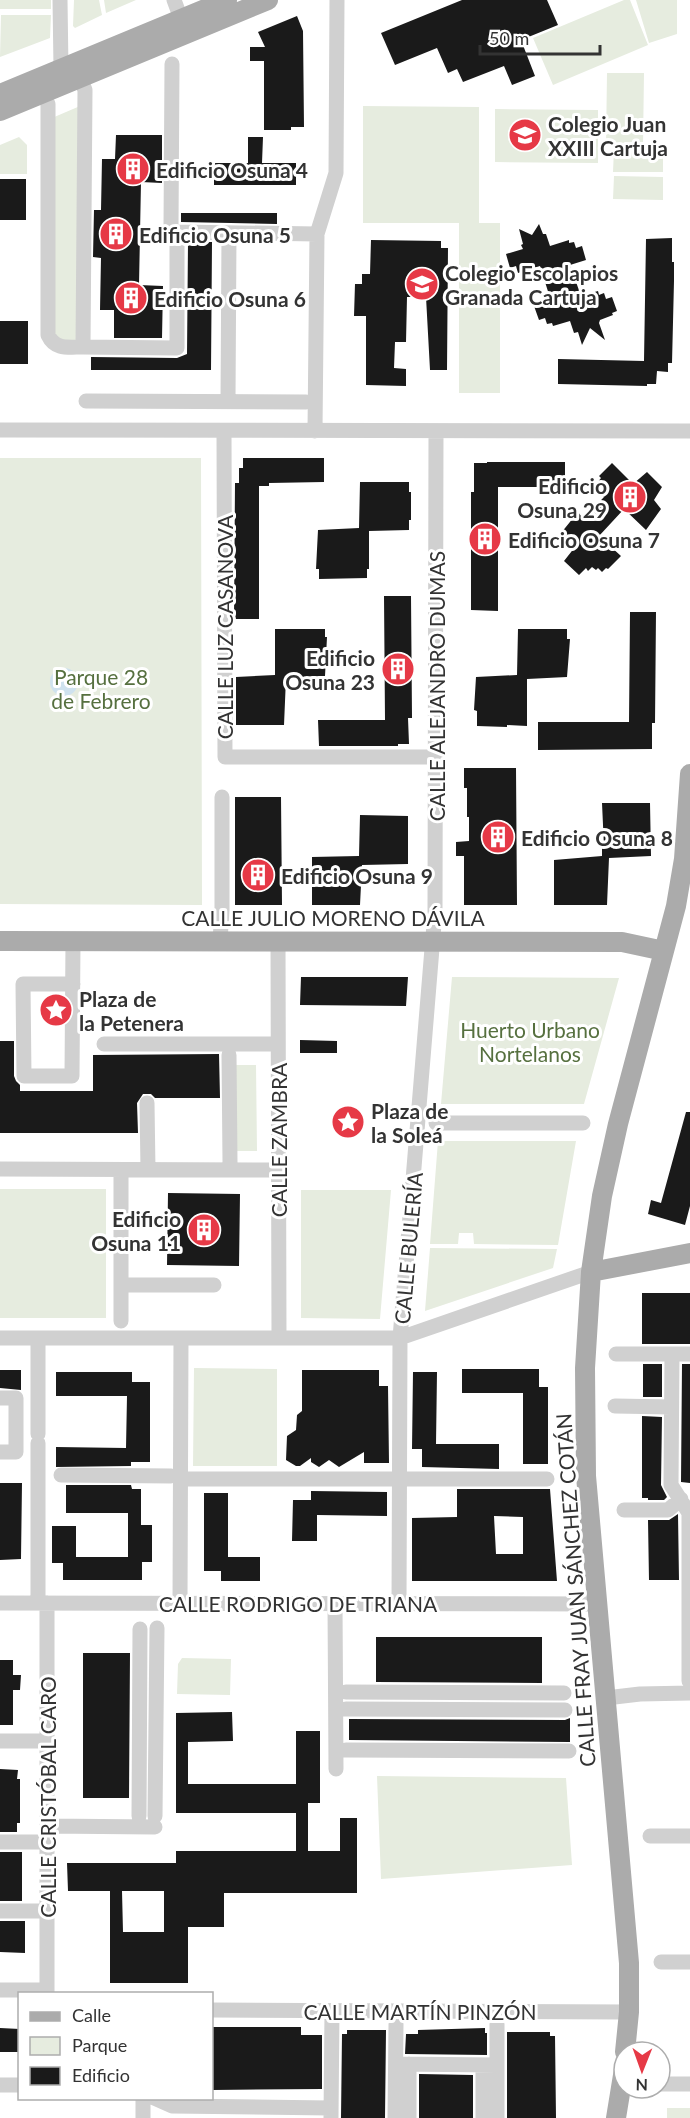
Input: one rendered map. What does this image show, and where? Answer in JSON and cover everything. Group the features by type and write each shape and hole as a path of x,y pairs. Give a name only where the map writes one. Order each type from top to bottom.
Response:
{"main road":[{"path":"0,93 226,0"},
{"path":"0,111 268,0"},
{"name":"CALLE FRAY JUAN SÁNCHEZ COTÁN","path":"626,2040 629,1963 586,1476 584,1417 591,1272 602,1196 618,1124 664,951 684,859 690,774"},
{"name":"CALLE JULIO MORENO DÁVILA","path":"0,941 629,942 664,951"},
{"path":"591,1272 690,1253"},
{"path":"616,2118 620,2100"}],"street":[{"path":"60,0 61,68"},
{"path":"174,0 181,19"},
{"path":"315,431 316,234 336,173 338,0"},
{"path":"43,94 48,104 48,335 51,343 58,347 177,348 172,64"},
{"path":"80,78 85,90 83,347"},
{"path":"174,230 316,234"},
{"path":"228,402 229,233"},
{"path":"86,401 306,402"},
{"path":"0,430 690,431"},
{"name":"CALLE LUZ CASANOVA","path":"224,431 225,757 435,756"},
{"name":"CALLE ALEJANDRO DUMAS","path":"433,942 435,912 436,431"},
{"path":"220,941 222,797"},
{"path":"73,941 73,984 72,1077 24,1076 23,984 73,984"},
{"name":"CALLE ZAMBRA","path":"278,941 279,1338"},
{"name":"CALLE BULERÍA","path":"399,1604 400,1338 433,942"},
{"path":"104,1044 278,1044"},
{"path":"229,1055 230,1162"},
{"path":"147,1103 148,1170"},
{"path":"436,1123 583,1123"},
{"path":"0,1169 278,1170"},
{"path":"121,1170 121,1322"},
{"path":"0,1338 400,1338 591,1272"},
{"path":"121,1285 214,1285"},
{"name":"CALLE CRISTÓBAL CARO","path":"38,1338 38,1438 47,1741 47,1992"},
{"path":"180,1603 175,1477 181,1338"},
{"path":"616,1354 690,1354"},
{"path":"606,1698 689,1687 689,1513 671,1485 672,1354"},
{"path":"0,1398 16,1398 16,1452 0,1452"},
{"path":"615,1406 671,1407"},
{"path":"61,1475 547,1479"},
{"path":"624,1510 668,1510 681,1499"},
{"name":"CALLE RODRIGO DE TRIANA","path":"0,1603 597,1604"},
{"path":"335,1604 336,1769"},
{"path":"47,1826 155,1821 157,1628"},
{"path":"139,1816 140,1629"},
{"path":"346,1692 564,1693"},
{"path":"346,1709 565,1710"},
{"path":"0,1741 47,1741"},
{"path":"346,1750 569,1751"},
{"path":"650,1836 690,1836"},
{"path":"0,1842 37,1842"},
{"path":"0,1911 47,1911"},
{"path":"661,1962 690,1962"},
{"path":"0,1990 47,1992"},
{"name":"CALLE MARTÍN PINZÓN","path":"213,2010 629,2012"},
{"path":"172,2102 331,2113 332,2011"},
{"path":"396,2024 410,2118"},
{"path":"483,2118 497,2024"},
{"path":"402,2064 490,2065"},
{"path":"395,2118 402,2064"},
{"path":"490,2065 497,2118"},
{"path":"672,2084 690,2084"},
{"path":"0,2085 18,2085"},
{"path":"143,2100 143,2118"}],"green space":[{"path":"0,0 51,0 51,9 0,9"},
{"path":"74,0 99,0 102,15 75,28 73,26"},
{"path":"104,0 136,0 106,13"},
{"path":"624,0 630,0 648,45 553,85 533,38"},
{"path":"636,0 677,0 677,34 649,43"},
{"path":"1,15 51,15 50,38 0,57"},
{"path":"607,73 644,73 643,144 606,144"},
{"path":"80,106 79,336 74,342 57,342 52,335 52,118"},
{"path":"363,106 479,107 479,223 500,223 500,393 459,393 459,223 363,223"},
{"path":"495,109 598,110 598,163 495,162"},
{"path":"19,137 27,145 27,174 0,174 0,145"},
{"path":"614,149 663,149 663,172 613,172"},
{"path":"614,176 663,177 663,200 613,199"},
{"name":"Parque 28 de Febrero","path":"0,458 201,458 202,905 0,904"},
{"name":"Huerto Urbano Nortelanos","path":"452,977 619,978 584,1104 441,1104"},
{"path":"236,1065 256,1065 257,1151 236,1151"},
{"path":"438,1141 576,1141 558,1245 474,1244 473,1233 459,1233 458,1244 430,1244"},
{"path":"0,1189 106,1189 106,1318 0,1318"},
{"path":"301,1190 391,1190 380,1319 301,1318"},
{"path":"430,1248 557,1249 553,1268 425,1311"},
{"path":"194,1368 277,1369 277,1466 193,1466"},
{"path":"182,1658 231,1659 230,1695 177,1694 178,1664"},
{"path":"377,1776 566,1778 572,1865 381,1879"},
{"path":"667,2108 690,2108 690,2118 667,2118"}],"water":[{"path":"64,668 74,672 78,682 74,692 64,696 54,692 50,682 54,672"}],"building":[{"path":"462,0 547,0 558,25 521,40 535,76 512,85 504,66 463,82 457,69 448,73 437,48 395,65 381,33"},
{"path":"297,16 303,31 304,127 291,127 291,130 264,130 264,61 250,61 250,47 265,47 258,32"},
{"path":"116,135 162,135 162,183 141,182 139,285 163,286 162,338 114,338 114,310 100,310 101,258 93,257 94,210 101,210 102,159 115,159"},
{"path":"248,137 263,137 262,163 296,163 296,185 214,185 214,163 248,163"},
{"path":"0,179 26,179 26,220 0,220"},
{"path":"181,213 277,213 277,224 181,222"},
{"path":"539,224 550,246 569,240 569,243 574,242 576,248 582,246 586,260 570,265 581,296 598,291 599,295 604,293 606,299 612,297 617,311 600,320 599,323 605,340 590,328 582,345 578,332 574,333 570,321 553,326 552,323 547,324 545,318 539,320 534,306 551,301 540,266 518,273 516,266 510,268 506,254 523,249 519,229 532,235"},
{"path":"672,238 674,281 672,363 668,363 668,372 657,371 656,384 647,384 647,386 558,384 558,359 644,361 646,239"},
{"path":"371,240 441,241 441,248 448,248 447,370 430,370 426,297 407,297 406,342 395,342 394,368 406,369 406,386 366,385 366,316 354,316 355,284 362,284 362,274 370,274"},
{"path":"188,242 212,242 211,370 91,370 91,357 177,358 187,354"},
{"path":"0,321 28,321 28,364 0,364"},
{"path":"243,458 324,458 324,482 269,483 269,486 259,486 259,619 234,619 235,483 239,483 239,468 243,468"},
{"name":"Edificio Osuna 7","path":"565,462 565,487 498,487 498,611 471,610 471,492 474,492 474,463"},
{"path":"612,463 633,484 647,472 662,487 654,500 661,509 646,530 624,509 599,536 621,556 602,572 592,567 588,571 586,568 579,575 564,561 575,547 561,533 578,512 581,516 584,513 586,516 604,497 601,495 603,492 600,489 602,488 597,483 601,478 599,476"},
{"path":"360,482 409,482 411,520 409,520 409,530 369,531 367,578 319,579 319,569 316,569 318,530 359,528"},
{"name":"Edificio Osuna 23","path":"384,596 411,596 412,718 408,718 409,744 319,746 318,720 385,720"},
{"path":"630,612 656,612 655,723 652,723 652,749 538,750 538,722 629,722"},
{"path":"275,629 325,629 325,637 327,637 325,676 286,678 284,725 236,725 236,677 275,675"},
{"path":"518,629 567,629 567,639 570,639 567,677 527,679 527,726 477,726 477,711 474,710 476,677 517,675"},
{"name":"Edificio Osuna 8","path":"464,768 516,768 517,905 464,905 464,856 456,856 456,842 469,841"},
{"name":"Edificio Osuna 9","path":"235,797 281,797 282,905 235,905"},
{"path":"602,803 650,803 651,856 609,858 607,905 554,905 554,860 602,856 602,847 604,847"},
{"path":"360,815 408,816 408,864 362,865 360,905 312,905 312,857 359,856"},
{"path":"301,977 408,977 406,1006 300,1005"},
{"path":"300,1040 337,1041 337,1053 300,1053"},
{"path":"0,1041 14,1041 14,1076 20,1085 20,1091 93,1091 93,1055 219,1054 220,1098 155,1098 151,1094 143,1094 137,1103 138,1133 0,1133"},
{"path":"686,1112 690,1112 690,1206 685,1225 648,1214 651,1200 661,1203"},
{"name":"Edificio Osuna 11","path":"168,1193 240,1194 239,1266 167,1265"},
{"path":"642,1293 690,1293 690,1344 642,1344"},
{"path":"643,1364 662,1364 662,1397 643,1397"},
{"path":"682,1364 690,1364 690,1483 681,1482"},
{"path":"462,1369 539,1369 539,1387 548,1387 548,1464 523,1464 523,1393 462,1393"},
{"path":"0,1370 21,1370 21,1390 0,1388"},
{"path":"302,1370 379,1370 379,1386 388,1386 389,1463 364,1463 364,1452 339,1467 329,1460 319,1467 311,1462 311,1458 300,1466 286,1460 287,1436 296,1430 297,1415 302,1411"},
{"path":"56,1372 132,1372 132,1382 150,1382 150,1462 131,1462 131,1466 56,1467 56,1447 126,1448 127,1396 56,1396"},
{"path":"413,1372 437,1372 436,1444 499,1444 499,1469 422,1467 422,1449 412,1449"},
{"path":"642,1416 662,1417 661,1485 667,1497 664,1500 642,1498"},
{"path":"0,1483 22,1483 21,1559 0,1560"},
{"path":"66,1485 131,1485 132,1489 141,1489 141,1525 152,1525 152,1562 142,1562 142,1580 63,1580 63,1563 52,1563 52,1526 76,1526 76,1557 128,1557 128,1513 66,1513"},
{"path":"457,1489 550,1489 557,1581 412,1581 412,1518 457,1517","holes":["494,1516 523,1517 523,1554 496,1554"]},
{"path":"311,1491 387,1492 387,1516 317,1515 317,1541 292,1541 293,1500 311,1500"},
{"path":"204,1493 228,1493 228,1557 260,1557 260,1581 221,1581 221,1571 204,1571"},
{"path":"678,1514 679,1580 649,1580 648,1520 669,1520"},
{"path":"376,1637 542,1637 542,1683 376,1682"},
{"path":"83,1653 130,1653 129,1798 83,1798"},
{"path":"0,1660 13,1660 13,1675 21,1675 20,1690 13,1690 13,1725 0,1725"},
{"path":"232,1712 233,1741 188,1742 188,1784 296,1784 296,1731 320,1731 320,1803 308,1803 308,1851 340,1851 340,1818 357,1818 357,1893 224,1893 224,1927 188,1927 188,1983 110,1983 110,1891 68,1891 67,1863 176,1863 176,1851 296,1851 296,1813 176,1813 176,1713","holes":["122,1891 164,1891 164,1932 123,1932"]},
{"path":"570,1718 570,1742 349,1740 349,1719 565,1720"},
{"path":"0,1769 18,1770 20,1823 17,1823 17,1832 0,1832"},
{"path":"0,1852 22,1852 22,1901 0,1901"},
{"path":"0,1921 25,1921 25,1953 0,1952"},
{"path":"213,2027 301,2027 301,2035 322,2035 322,2089 213,2090"},
{"path":"0,2028 18,2029 18,2052 0,2052"},
{"path":"485,2028 487,2055 405,2054 406,2034 418,2034 418,2030"},
{"path":"347,2030 386,2030 385,2118 341,2118 342,2034 347,2034"},
{"path":"507,2032 550,2032 550,2036 555,2036 556,2118 507,2118"},
{"path":"419,2074 473,2075 473,2118 419,2118"}],"place":[{"name":"Colegio Juan XXIII Cartuja","path":"525,135"},
{"name":"Edificio Osuna 4","path":"133,169"},
{"name":"Edificio Osuna 5","path":"116,234"},
{"name":"Colegio Escolapios Granada Cartuja","path":"422,284"},
{"name":"Edificio Osuna 6","path":"131,298"},
{"name":"Edificio Osuna 29","path":"630,497"},
{"name":"Edificio Osuna 7","path":"485,539"},
{"name":"Edificio Osuna 23","path":"398,669"},
{"name":"Edificio Osuna 8","path":"498,837"},
{"name":"Edificio Osuna 9","path":"258,875"},
{"name":"Plaza de la Petenera","path":"56,1010"},
{"name":"Plaza de la Soleá","path":"348,1122"},
{"name":"Edificio Osuna 11","path":"204,1230"}]}
